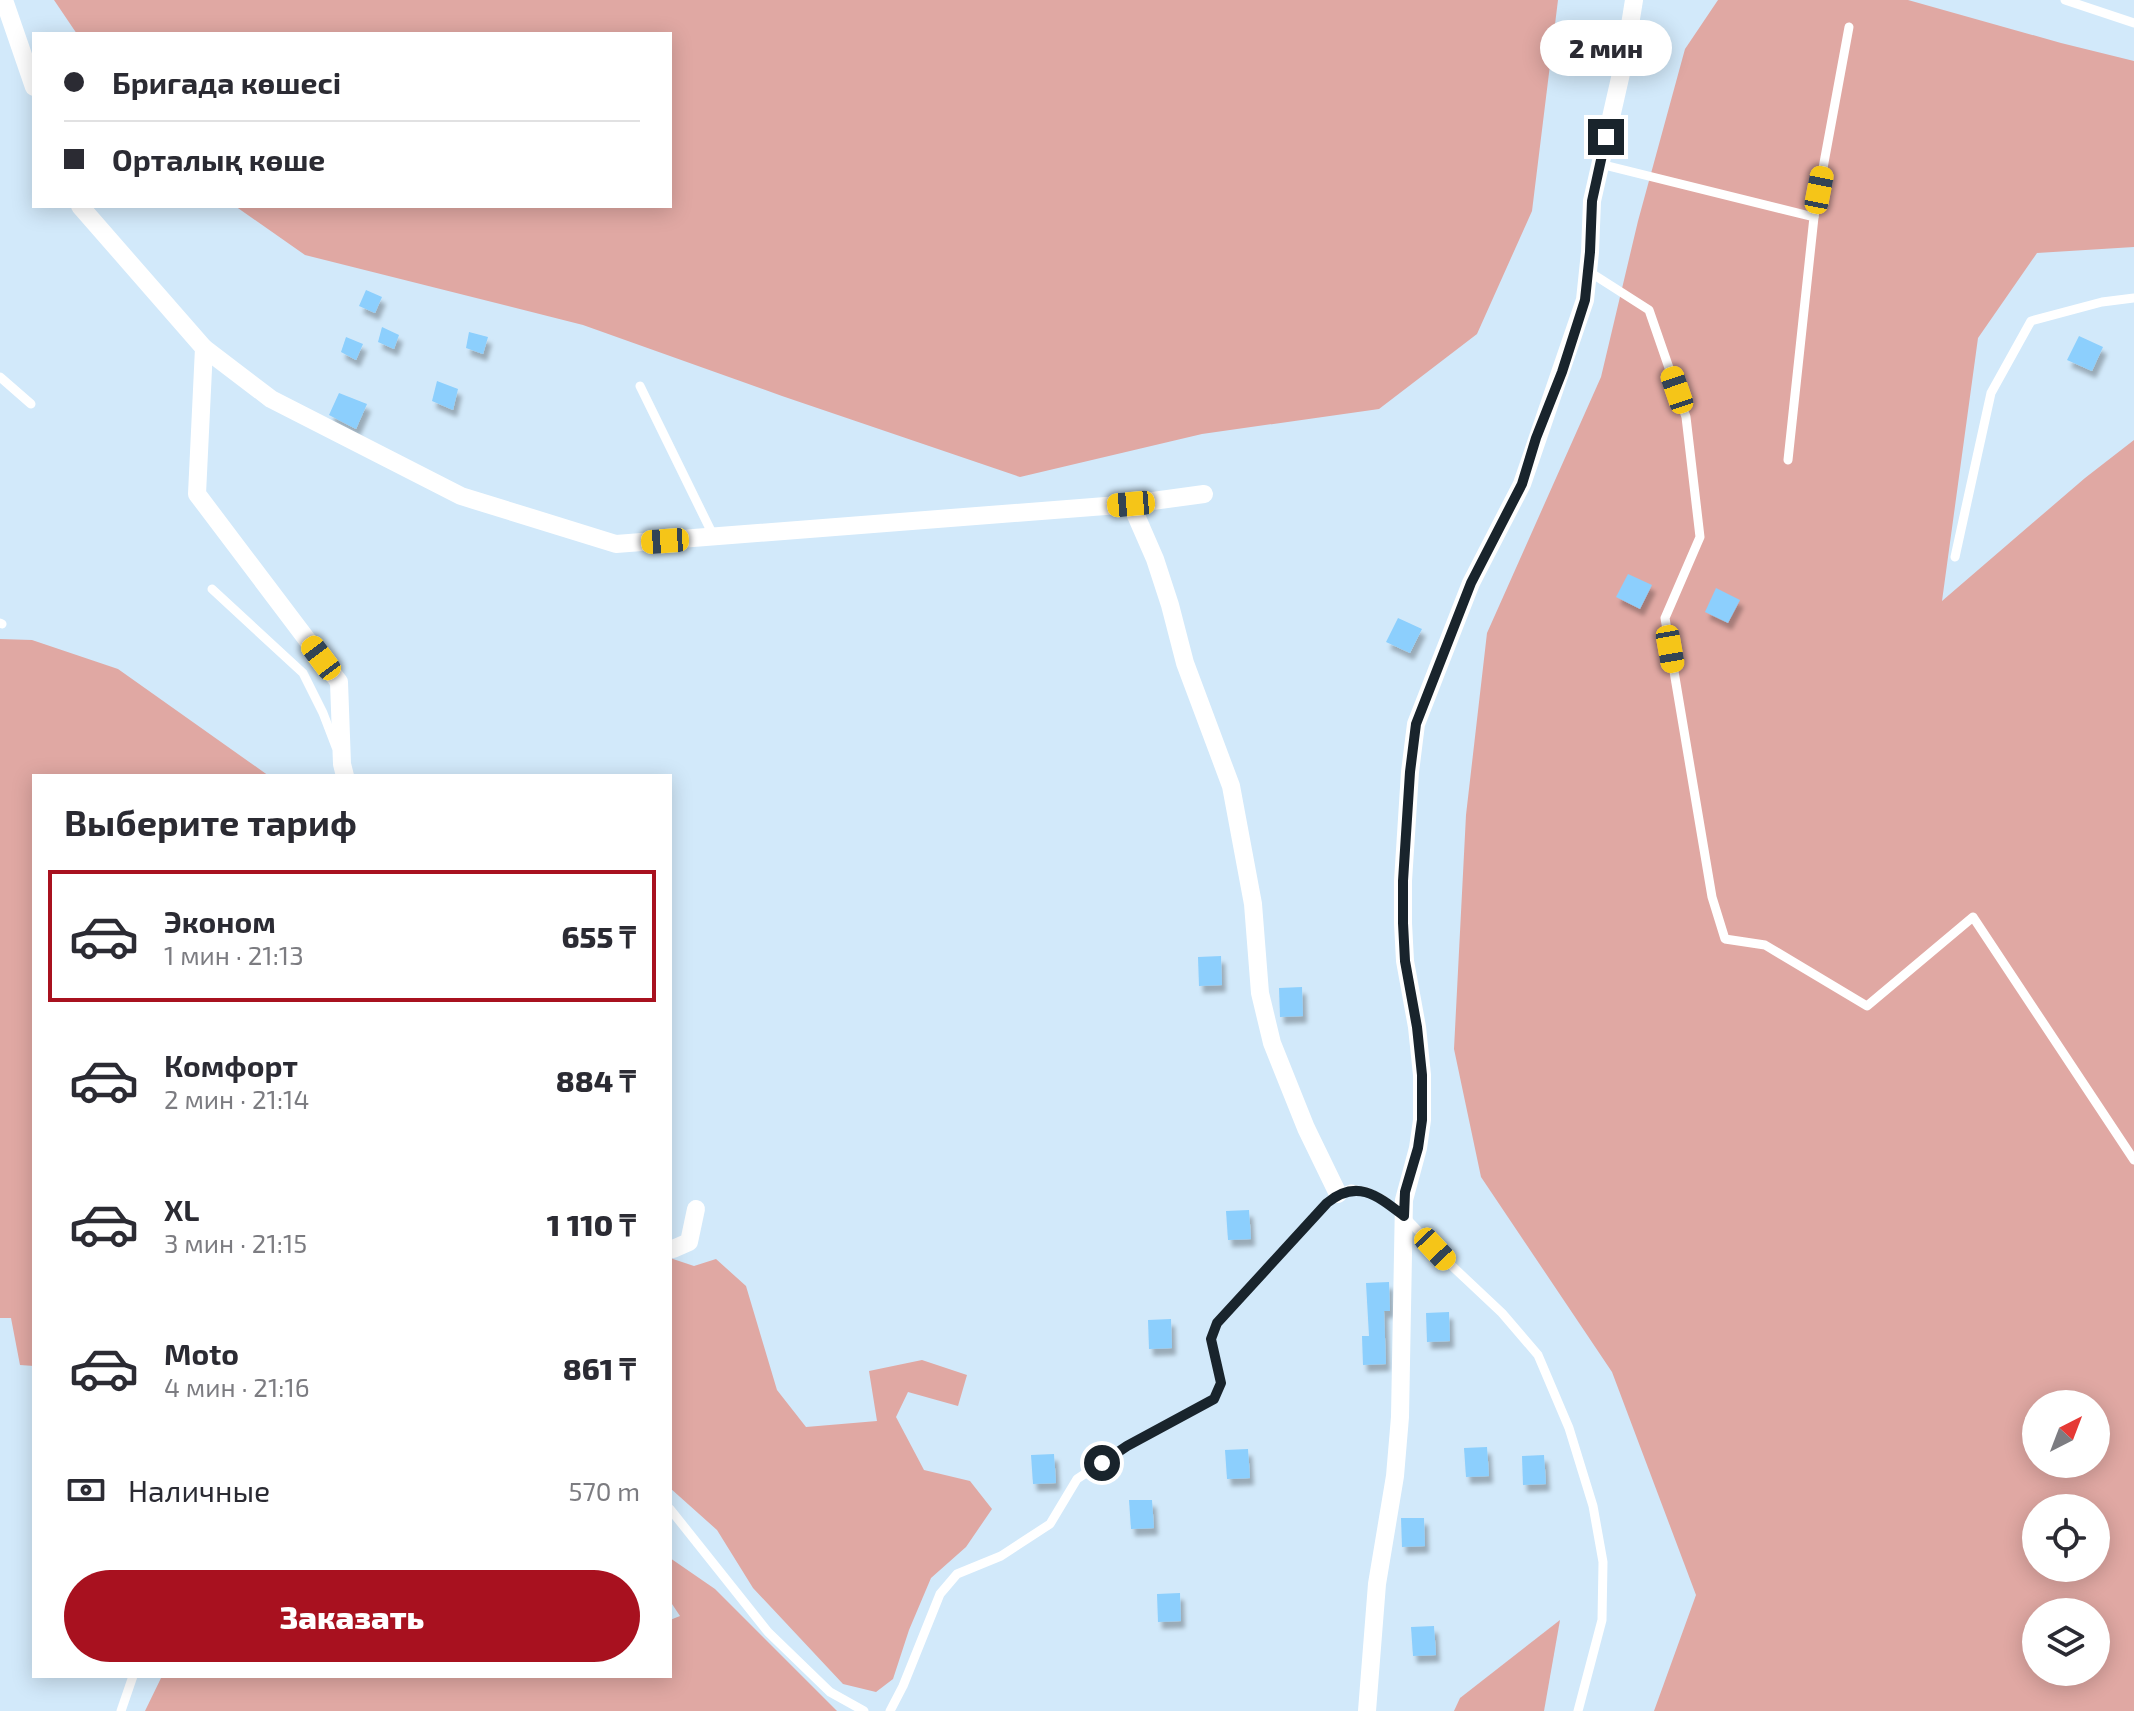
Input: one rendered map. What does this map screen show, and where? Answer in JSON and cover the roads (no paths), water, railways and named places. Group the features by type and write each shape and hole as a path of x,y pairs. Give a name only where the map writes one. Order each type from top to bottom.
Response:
{"street":[{"path":"4,0 32,81"},
{"path":"1367,1711 1377,1584 1398,1446 1405,1192 1418,1148 1422,1120 1422,1075 1405,961 1403,923 1410,772 1416,724 1471,583 1522,484 1585,300 1592,201 1625,56 1634,0"},
{"path":"82,208 204,348 271,399 461,496 616,544 1131,504 1204,494"},
{"path":"204,348 197,494 339,682 344,770"},
{"path":"1131,504 1155,559 1185,663 1231,786 1253,904 1260,993 1272,1043 1306,1128 1338,1194"},
{"path":"672,1249 689,1242 696,1209"}],"lane":[{"path":"2065,0 2134,23"},
{"path":"1788,460 1814,217 1849,27"},
{"path":"1600,164 1814,217"},
{"path":"1588,271 1649,310 1686,417 1700,537 1665,618 1712,897 1725,939 1765,945 1867,1006 1973,917 2134,1160"},
{"path":"1955,557 1991,393 2031,321 2102,302 2134,298"},
{"path":"0,377 31,404"},
{"path":"640,386 714,537"},
{"path":"212,589 303,673 323,713 344,770"},
{"path":"890,1711 940,1594 957,1574 1001,1556 1050,1524 1077,1479 1127,1446 1214,1399 1221,1383 1211,1339 1217,1323 1327,1203 1351,1189 1382,1199 1404,1216 1502,1313 1538,1355 1569,1428 1593,1506 1603,1562 1602,1620 1578,1711"},
{"path":"672,1512 768,1632 830,1692 864,1711"},
{"path":"121,1711 132,1678"}]}
